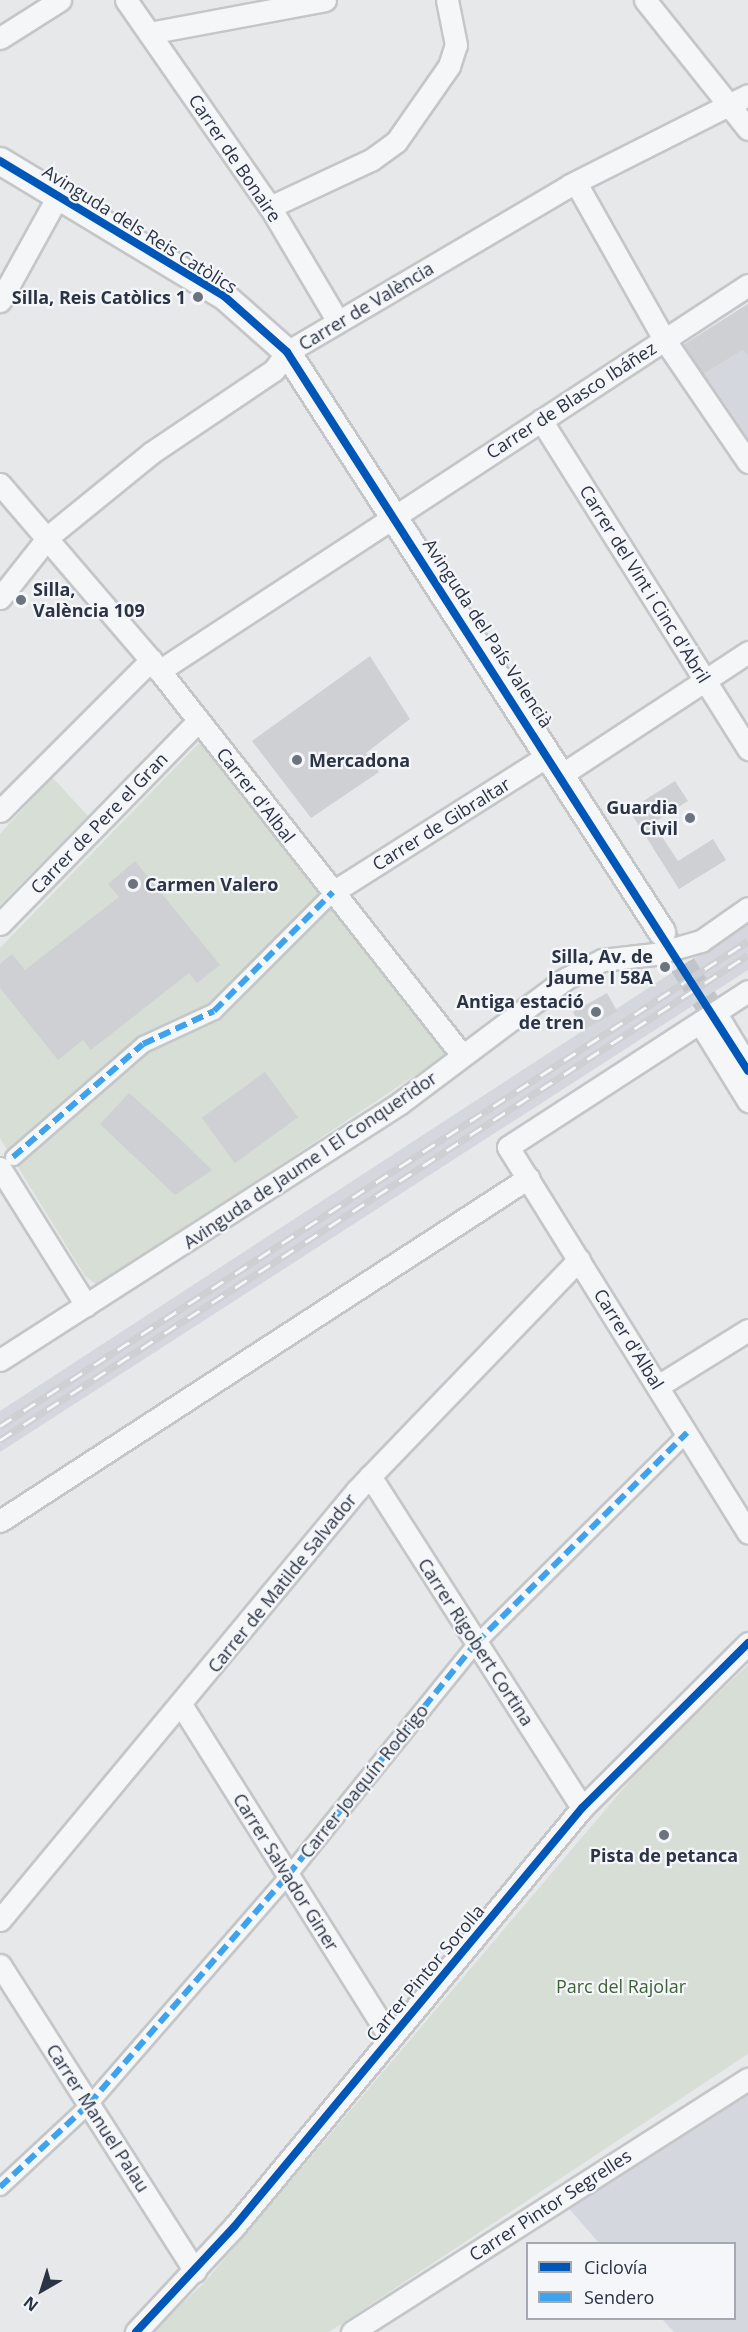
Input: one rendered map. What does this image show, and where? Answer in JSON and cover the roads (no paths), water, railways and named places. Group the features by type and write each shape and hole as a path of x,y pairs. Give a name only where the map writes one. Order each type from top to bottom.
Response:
{"street":[{"path":"0,38 60,0"},
{"name":"Carrer de Bonaire","path":"126,0 270,207 337,321"},
{"path":"150,33 325,0"},
{"path":"270,207 371,160 396,142 449,66 456,45 447,0"},
{"path":"645,0 739,99 748,129"},
{"name":"Carrer de València","path":"0,598 49,536 151,453 274,370 287,352 576,183 739,99"},
{"name":"Avinguda dels Reis Catòlics","path":"0,161 224,296 287,352"},
{"path":"576,183 664,339 748,462"},
{"path":"0,301 58,196"},
{"name":"Carrer de Blasco Ibáñez","path":"0,811 155,665 541,420 748,285"},
{"name":"Avinguda del País Valencià","path":"287,352 662,932"},
{"name":"Carrer del Vint i Cinc d'Abril","path":"541,420 748,748"},
{"name":"Carrer d'Albal","path":"0,484 49,536 155,665 462,1055"},
{"name":"Carrer de Gibraltar","path":"333,892 705,680 748,652"},
{"name":"Carrer de Pere el Gran","path":"0,924 198,722"},
{"path":"86,1305 4,1164 143,1044 214,1011 333,892"},
{"name":"Avinguda de Jaume I El Conqueridor","path":"0,1360 400,1103 565,980 602,960 701,941 748,908"},
{"path":"709,1023 748,991"},
{"path":"709,1023 748,1071"},
{"path":"709,1023 748,1101"},
{"name":"Carrer d'Albal","path":"709,1023 508,1147 748,1532"},
{"path":"0,1521 528,1178"},
{"name":"Carrer de Matilde Salvador","path":"0,1920 182,1706 370,1476 579,1259"},
{"path":"658,1386 748,1330"},
{"name":"Carrer Joaquín Rodrigo","path":"0,2187 89,2104 288,1875 476,1643 687,1434"},
{"name":"Carrer Rigobert Cortina","path":"370,1476 582,1808"},
{"name":"Carrer Pintor Sorolla","path":"136,2332 195,2271 582,1808 748,1643"},
{"name":"Carrer Salvador Giner","path":"182,1706 390,2038"},
{"name":"Carrer Manuel Palau","path":"0,1965 195,2271"},
{"name":"Carrer Pintor Segrelles","path":"352,2332 748,2079"}],"tunnel":[{"path":"662,932 719,1023"}],"railway":[{"path":"0,1426 748,941"},
{"path":"0,1440 748,955"}],"place":[{"name":"Silla, Reis Catòlics 1","path":"198,297"},
{"name":"Silla, València 109","path":"21,600"},
{"name":"Mercadona","path":"297,760"},
{"name":"Guardia Civil","path":"690,818"},
{"name":"Carmen Valero","path":"133,884"},
{"name":"Silla, Av. de Jaume I 58A","path":"665,967"},
{"name":"Antiga estació de tren","path":"596,1012"},
{"name":"Pista de petanca","path":"664,1835"}],"park label":[{"name":"Parc del Rajolar","path":"621,1986"}]}
